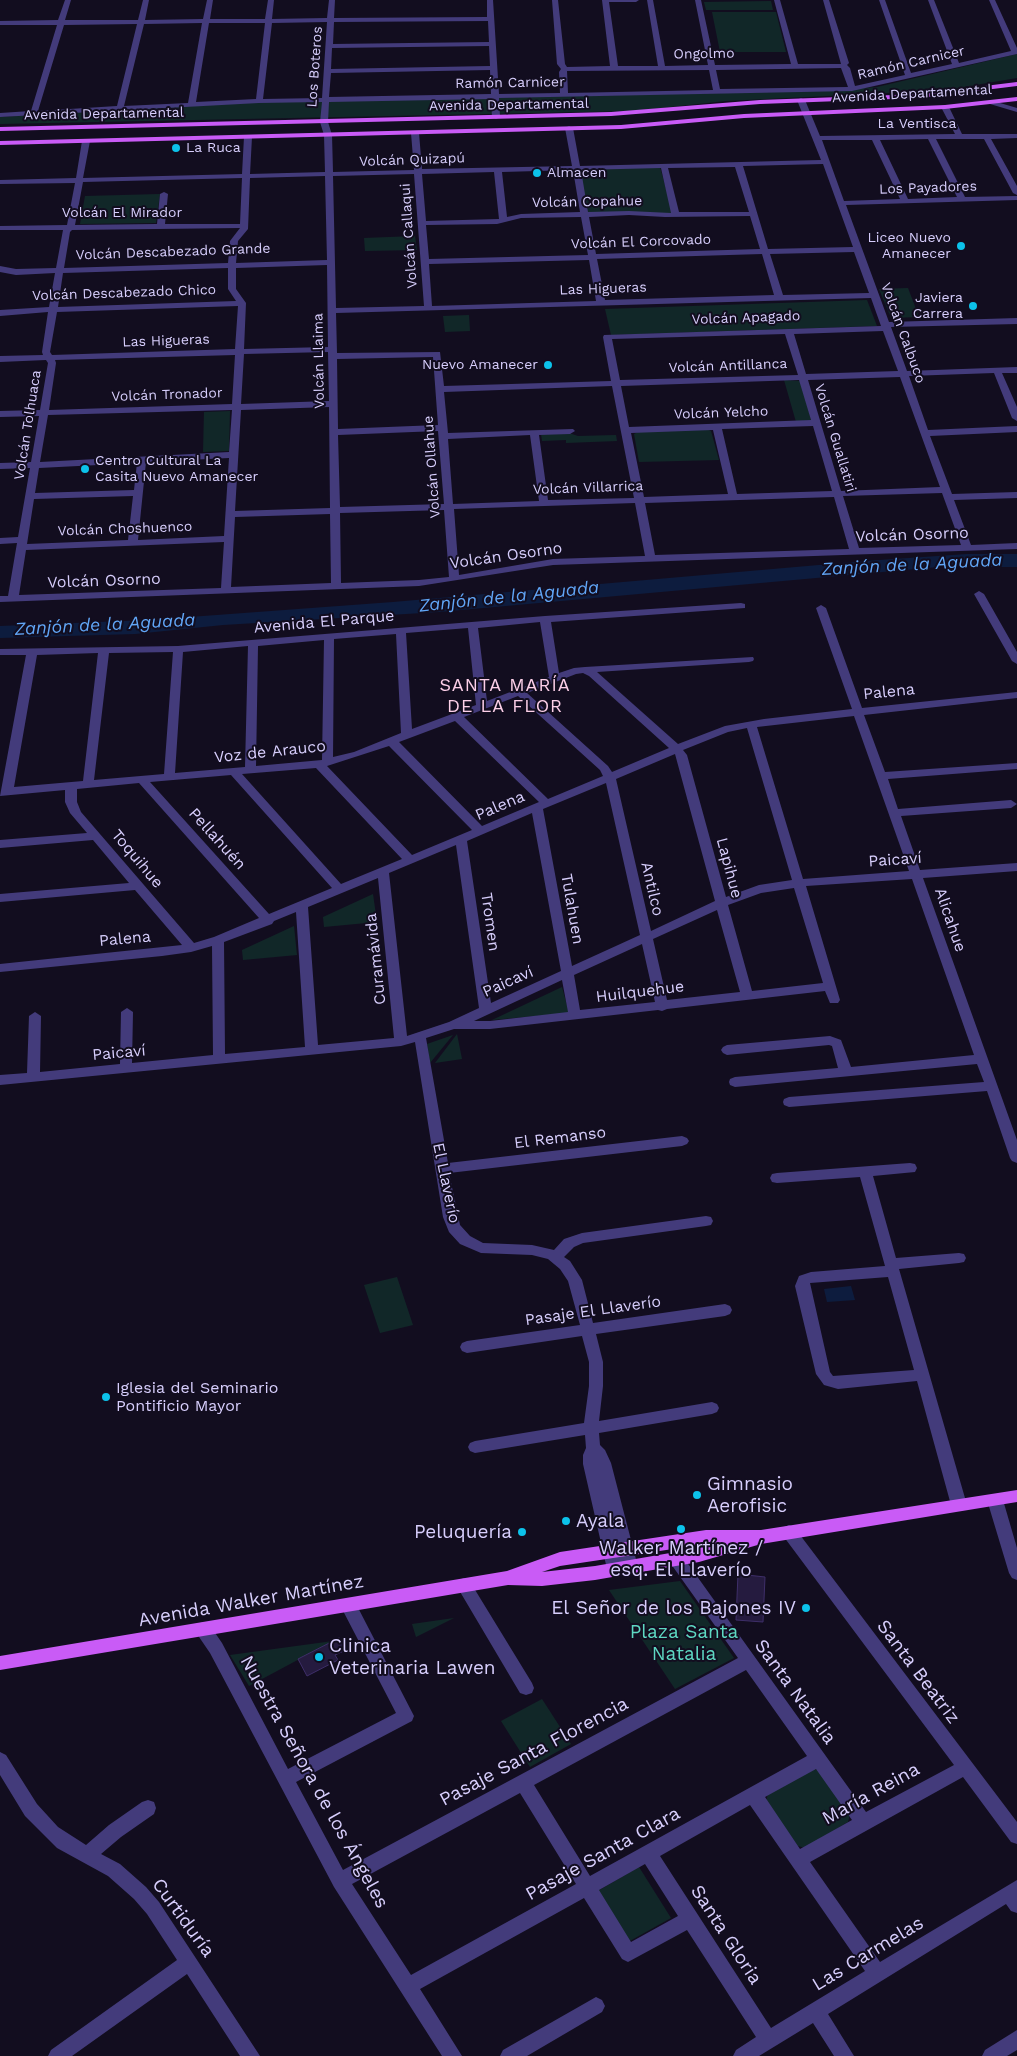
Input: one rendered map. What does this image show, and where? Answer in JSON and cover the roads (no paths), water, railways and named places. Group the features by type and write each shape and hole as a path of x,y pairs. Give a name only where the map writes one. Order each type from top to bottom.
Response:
{"main road":[{"name":"Avenida Departamental","path":"0,129 628,114 741,103 920,96 1017,84"},
{"name":"Avenida Departamental","path":"0,143 621,127 744,116 945,108 1017,99"},
{"name":"Avenida Walker Martínez","path":"0,1663 508,1578 565,1578 722,1550 760,1537 1017,1496"},
{"name":"Avenida Walker Martínez","path":"508,1578 560,1559 706,1537 760,1537"}],"street":[{"path":"34,113 68,0"},
{"path":"120,108 146,0"},
{"path":"192,103 210,0"},
{"path":"259,101 271,0"},
{"name":"Los Boteros","path":"328,135 324,122 332,0"},
{"path":"490,0 496,117"},
{"path":"555,0 561,64 565,69 562,72 564,94"},
{"path":"614,68 605,0 636,0"},
{"path":"650,0 662,67"},
{"path":"698,0 717,92"},
{"path":"777,0 795,66"},
{"path":"826,0 845,62 843,66 846,68 852,89"},
{"path":"882,0 910,77"},
{"path":"931,0 956,65"},
{"path":"992,0 1016,52"},
{"path":"0,23 491,19"},
{"path":"329,46 492,44"},
{"name":"Ramón Carnicer","path":"0,115 192,103 495,95 852,89 1016,52"},
{"name":"Ongolmo","path":"565,69 843,66"},
{"path":"327,71 494,68"},
{"name":"Volcán Calbuco","path":"801,100 826,162 967,548"},
{"path":"993,102 1017,110"},
{"path":"945,108 960,137"},
{"path":"569,128 601,303"},
{"name":"Volcán Callaqui","path":"415,133 428,308"},
{"name":"Volcán Llaima","path":"328,135 336,587"},
{"path":"986,136 1017,193"},
{"name":"La Ventisca","path":"817,138 1017,136"},
{"path":"226,591 242,303 232,289 232,264 233,245 244,226 248,137"},
{"path":"875,137 905,201"},
{"path":"931,137 962,199"},
{"name":"Volcán Tolhuaca","path":"13,599 52,363 46,352 66,232 71,226 86,141"},
{"name":"Volcán Quizapú","path":"0,182 826,162"},
{"path":"738,164 779,298"},
{"path":"664,166 676,215"},
{"path":"498,171 503,221"},
{"path":"161,226 164,194"},
{"name":"Los Payadores","path":"840,203 1017,198"},
{"name":"Volcán Copahue","path":"421,224 503,221 521,216 629,213 676,215 753,214"},
{"name":"Volcán El Mirador","path":"0,228 244,226"},
{"name":"Volcán El Corcovado","path":"424,262 858,249"},
{"name":"Volcán Descabezado Grande","path":"0,276 16,272 60,270 331,262"},
{"name":"Volcán Descabezado Grande","path":"0,269 16,272"},
{"name":"Las Higueras","path":"332,311 874,295"},
{"name":"Volcán Descabezado Chico","path":"2,311 242,303"},
{"path":"886,327 1017,321"},
{"name":"Volcán Apagado","path":"616,383 607,337 886,327"},
{"name":"Volcán Guallatiri","path":"789,331 855,552"},
{"name":"Las Higueras","path":"0,359 239,352 435,353"},
{"name":"Volcán Ollahue","path":"435,353 454,579"},
{"name":"Volcán Antillanca","path":"439,389 1017,370"},
{"path":"997,371 1017,418"},
{"path":"616,383 651,559"},
{"name":"Volcán Tronador","path":"0,414 334,404"},
{"name":"Volcán Yelcho","path":"626,430 817,423"},
{"path":"716,427 734,497"},
{"path":"925,433 1017,429"},
{"path":"334,432 534,433 570,431"},
{"path":"534,433 544,503"},
{"path":"0,466 234,456"},
{"path":"133,542 142,460"},
{"path":"30,496 138,493"},
{"name":"Volcán Villarrica","path":"230,514 838,493 1017,495"},
{"name":"Volcán Choshuenco","path":"0,541 22,543 229,539"},
{"name":"Volcán Osorno","path":"0,599 419,583 553,562 1017,546"},
{"path":"979,594 1017,661"},
{"name":"Avenida El Parque","path":"0,652 178,649 545,619 741,606"},
{"name":"Alicahue","path":"821,608 1017,1158"},
{"path":"545,619 555,678"},
{"path":"473,625 482,706"},
{"path":"401,630 407,735"},
{"path":"329,636 323,763 411,861"},
{"path":"250,771 254,643"},
{"path":"169,778 178,649"},
{"path":"88,784 104,651"},
{"path":"4,791 32,652"},
{"name":"Voz de Arauco","path":"4,791 250,771 323,763 358,754 574,671 749,659"},
{"path":"585,670 593,674 678,750"},
{"path":"520,692 604,768 610,778"},
{"name":"Palena","path":"0,968 191,948 218,940 725,729 751,724 1017,695"},
{"path":"456,716 542,806"},
{"path":"751,724 834,1000"},
{"path":"391,741 481,832"},
{"name":"Lapihue","path":"678,750 683,760 747,996"},
{"path":"882,776 1017,766"},
{"path":"235,772 340,890"},
{"name":"Antilco","path":"610,778 662,1007"},
{"name":"Pellahuén","path":"142,780 268,920"},
{"name":"Toquihue","path":"71,786 73,806 191,948"},
{"path":"895,813 1011,804"},
{"name":"Tulahuen","path":"542,806 575,1016"},
{"path":"0,844 96,836"},
{"name":"Tromen","path":"462,840 486,1010"},
{"name":"Paicaví","path":"0,1080 400,1042 453,1025 722,903 759,889 799,883 1017,868"},
{"name":"Curamávida","path":"384,872 400,1042"},
{"path":"0,898 138,886"},
{"path":"302,906 312,1051"},
{"path":"218,940 219,1060"},
{"name":"Huilquehue","path":"453,1025 490,1025 662,1007 830,986"},
{"path":"126,1068 127,1012"},
{"path":"33,1077 35,1016"},
{"name":"El Llaverío","path":"420,1037 452,1223 464,1240 481,1248 490,1250 532,1250 556,1257"},
{"path":"727,1050 830,1040 837,1043 846,1072"},
{"path":"735,1082 982,1059"},
{"path":"789,1102 992,1086"},
{"name":"El Remanso","path":"442,1169 682,1140"},
{"path":"777,1178 910,1168"},
{"path":"865,1172 959,1505"},
{"path":"623,1568 590,1464 590,1455 593,1448 591,1429 597,1376 594,1349 575,1280 566,1265 556,1257 569,1243 582,1238 706,1220"},
{"path":"922,1375 838,1383 829,1381 823,1374 802,1286 804,1280 811,1277 959,1258"},
{"name":"Pasaje El Llaverío","path":"467,1347 725,1310"},
{"path":"475,1447 712,1408"},
{"path":"995,1500 1017,1573"},
{"name":"Santa Beatriz","path":"789,1532 1017,1836"},
{"name":"Santa Natalia","path":"676,1559 864,1823"},
{"path":"464,1585 526,1688"},
{"path":"284,1779 406,1716 348,1605"},
{"name":"Nuestra Señora de los Ángeles","path":"204,1629 216,1648 284,1779 340,1881 453,2056"},
{"name":"Pasaje Santa Florencia","path":"340,1881 748,1661"},
{"name":"Pasaje Santa Clara","path":"408,1986 818,1759"},
{"name":"Curtiduría","path":"0,1760 31,1810 42,1823 63,1842 114,1870 140,1893 252,2056"},
{"name":"María Reina","path":"798,1859 964,1767"},
{"path":"522,1783 628,1953 690,1919"},
{"path":"753,1795 878,1973"},
{"path":"87,1855 115,1831 148,1808"},
{"name":"Santa Gloria","path":"648,1853 768,2040"},
{"name":"Las Carmelas","path":"742,2056 878,1973 1014,1896"},
{"path":"56,2056 189,1962"},
{"path":"509,2056 596,2006"},
{"path":"816,2011 845,2056"},
{"path":"991,2056 1017,2039"}],"water":[{"name":"Zanjón de la Aguada","path":"967,554 1017,554 1017,567 938,567 439,612 223,625 135,634 0,638 0,626 149,620 393,602 865,561"},
{"path":"851,1286 855,1300 827,1302 824,1289"}],"place":[{"name":"La Ruca","path":"176,148"},
{"name":"Almacen","path":"537,173"},
{"name":"Liceo Nuevo Amanecer","path":"961,246"},
{"name":"Javiera Carrera","path":"973,306"},
{"name":"Nuevo Amanecer","path":"548,365"},
{"name":"Centro Cultural La Casita Nuevo Amanecer","path":"85,469"},
{"name":"Iglesia del Seminario Pontificio Mayor","path":"106,1397"},
{"name":"Gimnasio Aerofisic","path":"697,1495"},
{"name":"Ayala","path":"566,1521"},
{"name":"Walker Martínez / esq. El Llaverío","path":"681,1529"},
{"name":"Peluquería","path":"522,1532"},
{"name":"El Señor de los Bajones IV","path":"806,1608"},
{"name":"Clinica Veterinaria Lawen","path":"319,1657"}],"district":[{"name":"SANTA MARÍA DE LA FLOR","path":"505,696"}],"park label":[{"name":"Plaza Santa Natalia","path":"684,1643"}]}
